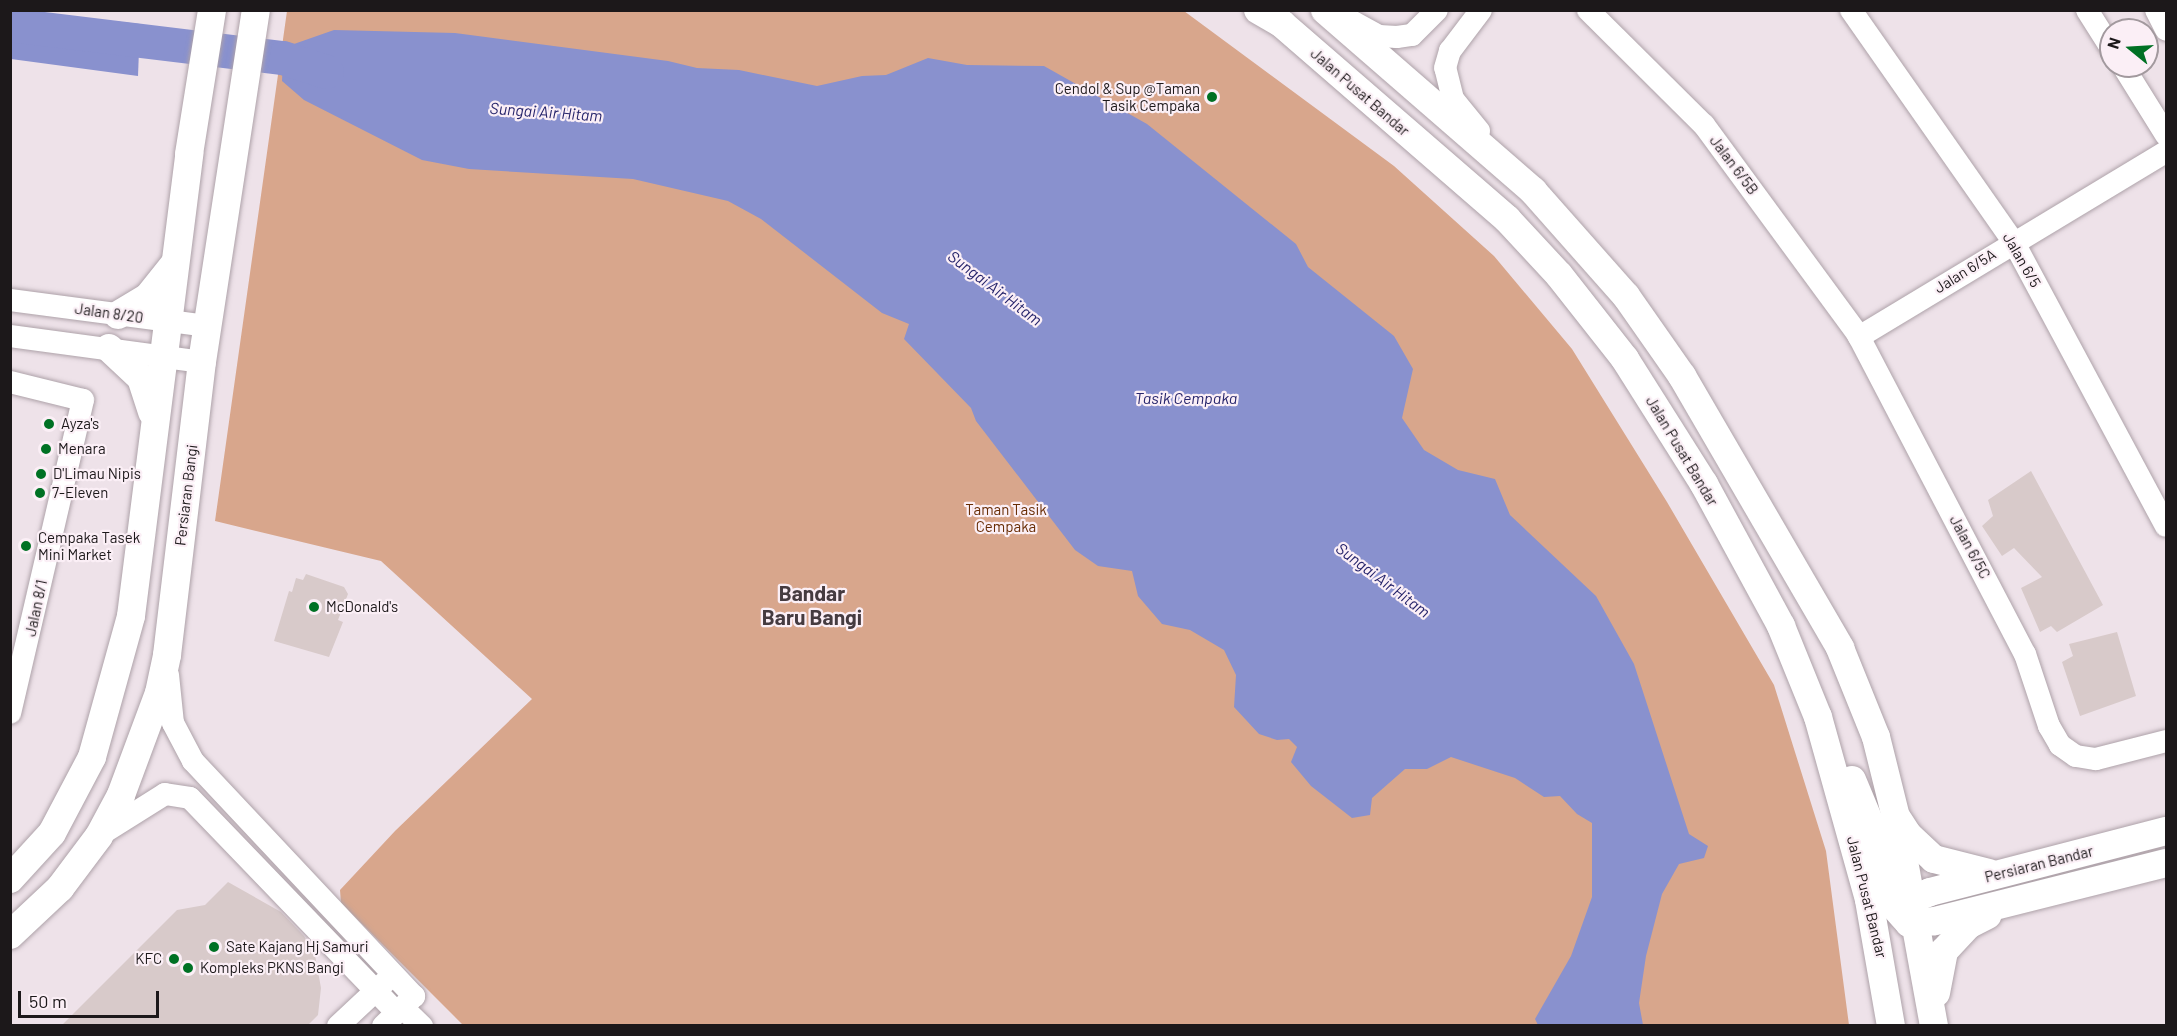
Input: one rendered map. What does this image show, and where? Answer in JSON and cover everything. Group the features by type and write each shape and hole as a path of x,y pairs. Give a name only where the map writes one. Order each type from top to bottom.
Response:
{"main road":[{"path":"10,879 52,833 92,757 131,616 175,263 212,10"},
{"name":"Persiaran Bangi","path":"10,935 60,888 99,836 138,754 167,655 202,362 256,10"},
{"name":"Jalan Pusat Bandar","path":"1258,10 1282,24 1506,219 1596,322 1625,359 1704,484 1781,626 1818,717 1869,900 1891,1026"},
{"path":"1325,10 1533,191 1633,305 1682,376 1780,540 1840,648 1875,738 1896,817 1909,913 1897,942 1925,1025"},
{"path":"118,315 148,297 175,263"},
{"path":"109,348 141,378 155,425"},
{"path":"1818,717 1847,769 1870,823 1887,891 1909,913"},
{"path":"1896,817 1908,835 1934,859 1997,874"},
{"name":"Persiaran Bandar","path":"1909,913 1997,874 2166,831"},
{"name":"Persiaran Bandar","path":"1909,913 2019,898 2166,863"},
{"path":"1925,1025 1941,959 1950,942 1968,925 2019,898"}],"street":[{"path":"1334,10 1379,36 1397,38 1412,35 1437,10"},
{"path":"1481,10 1450,51 1446,83 1466,116 1533,191"},
{"name":"Jalan 6/5B","path":"1588,10 1704,125 1780,224 1859,338"},
{"name":"Jalan 6/5","path":"1851,10 2013,241 2166,526"},
{"path":"2087,10 2099,29"},
{"path":"2156,10 2166,30"},
{"path":"2130,78 2166,135"},
{"name":"Jalan 6/5A","path":"1859,338 2013,241 2166,152"},
{"name":"Jalan 8/20","path":"10,300 208,326"},
{"path":"10,336 202,362"},
{"name":"Jalan 6/5C","path":"1859,338 2025,654 2049,726 2060,745 2076,756 2096,759 2166,741"},
{"name":"Jalan 8/1","path":"10,382 82,400 10,712"},
{"path":"167,655 173,723 180,742 207,778 414,996 394,1018"},
{"path":"190,798 207,778"},
{"path":"99,836 126,815 165,794 190,798 375,991 394,1018 422,1026"},
{"path":"338,1026 393,974"}],"green space":[{"name":"Taman Tasik Cempaka","path":"287,11 1184,11 1394,166 1494,256 1572,349 1667,502 1774,685 1826,851 1849,1025 463,1025 341,903 340,890 395,831 532,699 381,561 215,521"}],"water":[{"path":"11,10 140,24 138,76 11,59"},
{"name":"Tasik Cempaka","path":"334,30 455,33 668,61 697,68 739,70 817,86 862,76 886,75 928,58 967,65 1044,66 1147,124 1296,244 1308,267 1394,336 1413,369 1402,418 1424,450 1458,470 1495,479 1510,515 1596,596 1634,664 1689,834 1708,846 1704,858 1679,864 1662,894 1646,956 1639,1003 1643,1025 1538,1025 1535,1019 1571,956 1592,897 1592,823 1577,814 1560,796 1544,797 1515,778 1451,757 1427,769 1405,769 1372,798 1370,815 1352,818 1311,786 1291,762 1297,747 1289,739 1277,740 1259,734 1234,707 1236,675 1224,650 1190,630 1162,624 1138,596 1132,571 1098,566 1075,550 976,421 971,408 904,339 909,324 882,313 761,219 728,201 633,179 469,169 422,160 304,100 282,81 283,58 294,44"}],"building":[{"path":"2031,471 2103,605 2057,632 2051,626 2040,632 2021,588 2042,577 2014,548 2002,556 1982,526 1993,516 1988,500"},
{"name":"McDonald's","path":"306,574 344,587 348,594 338,620 343,622 329,657 274,641 289,591 292,592 296,578 303,580"},
{"path":"2117,632 2136,696 2080,716 2062,662 2073,656 2069,644"},
{"name":"Kompleks PKNS Bangi","path":"228,882 281,912 304,936 315,955 321,988 318,1015 307,1026 61,1026 177,910 205,905"}],"waterway":[{"name":"Sungai Air Hitam","path":"10,25 283,58 327,72"}],"place":[{"name":"Cendol & Sup @Taman Tasik Cempaka","path":"1212,97"},
{"name":"Ayza's","path":"49,424"},
{"name":"Menara","path":"46,449"},
{"name":"D'Limau Nipis","path":"41,474"},
{"name":"7-Eleven","path":"40,493"},
{"name":"Cempaka Tasek Mini Market","path":"26,546"},
{"name":"McDonald's","path":"314,607"},
{"name":"Sate Kajang Hj Samuri","path":"214,947"},
{"name":"KFC","path":"174,959"},
{"name":"Kompleks PKNS Bangi","path":"188,968"}],"district":[{"name":"Bandar Baru Bangi","path":"812,605"}]}
